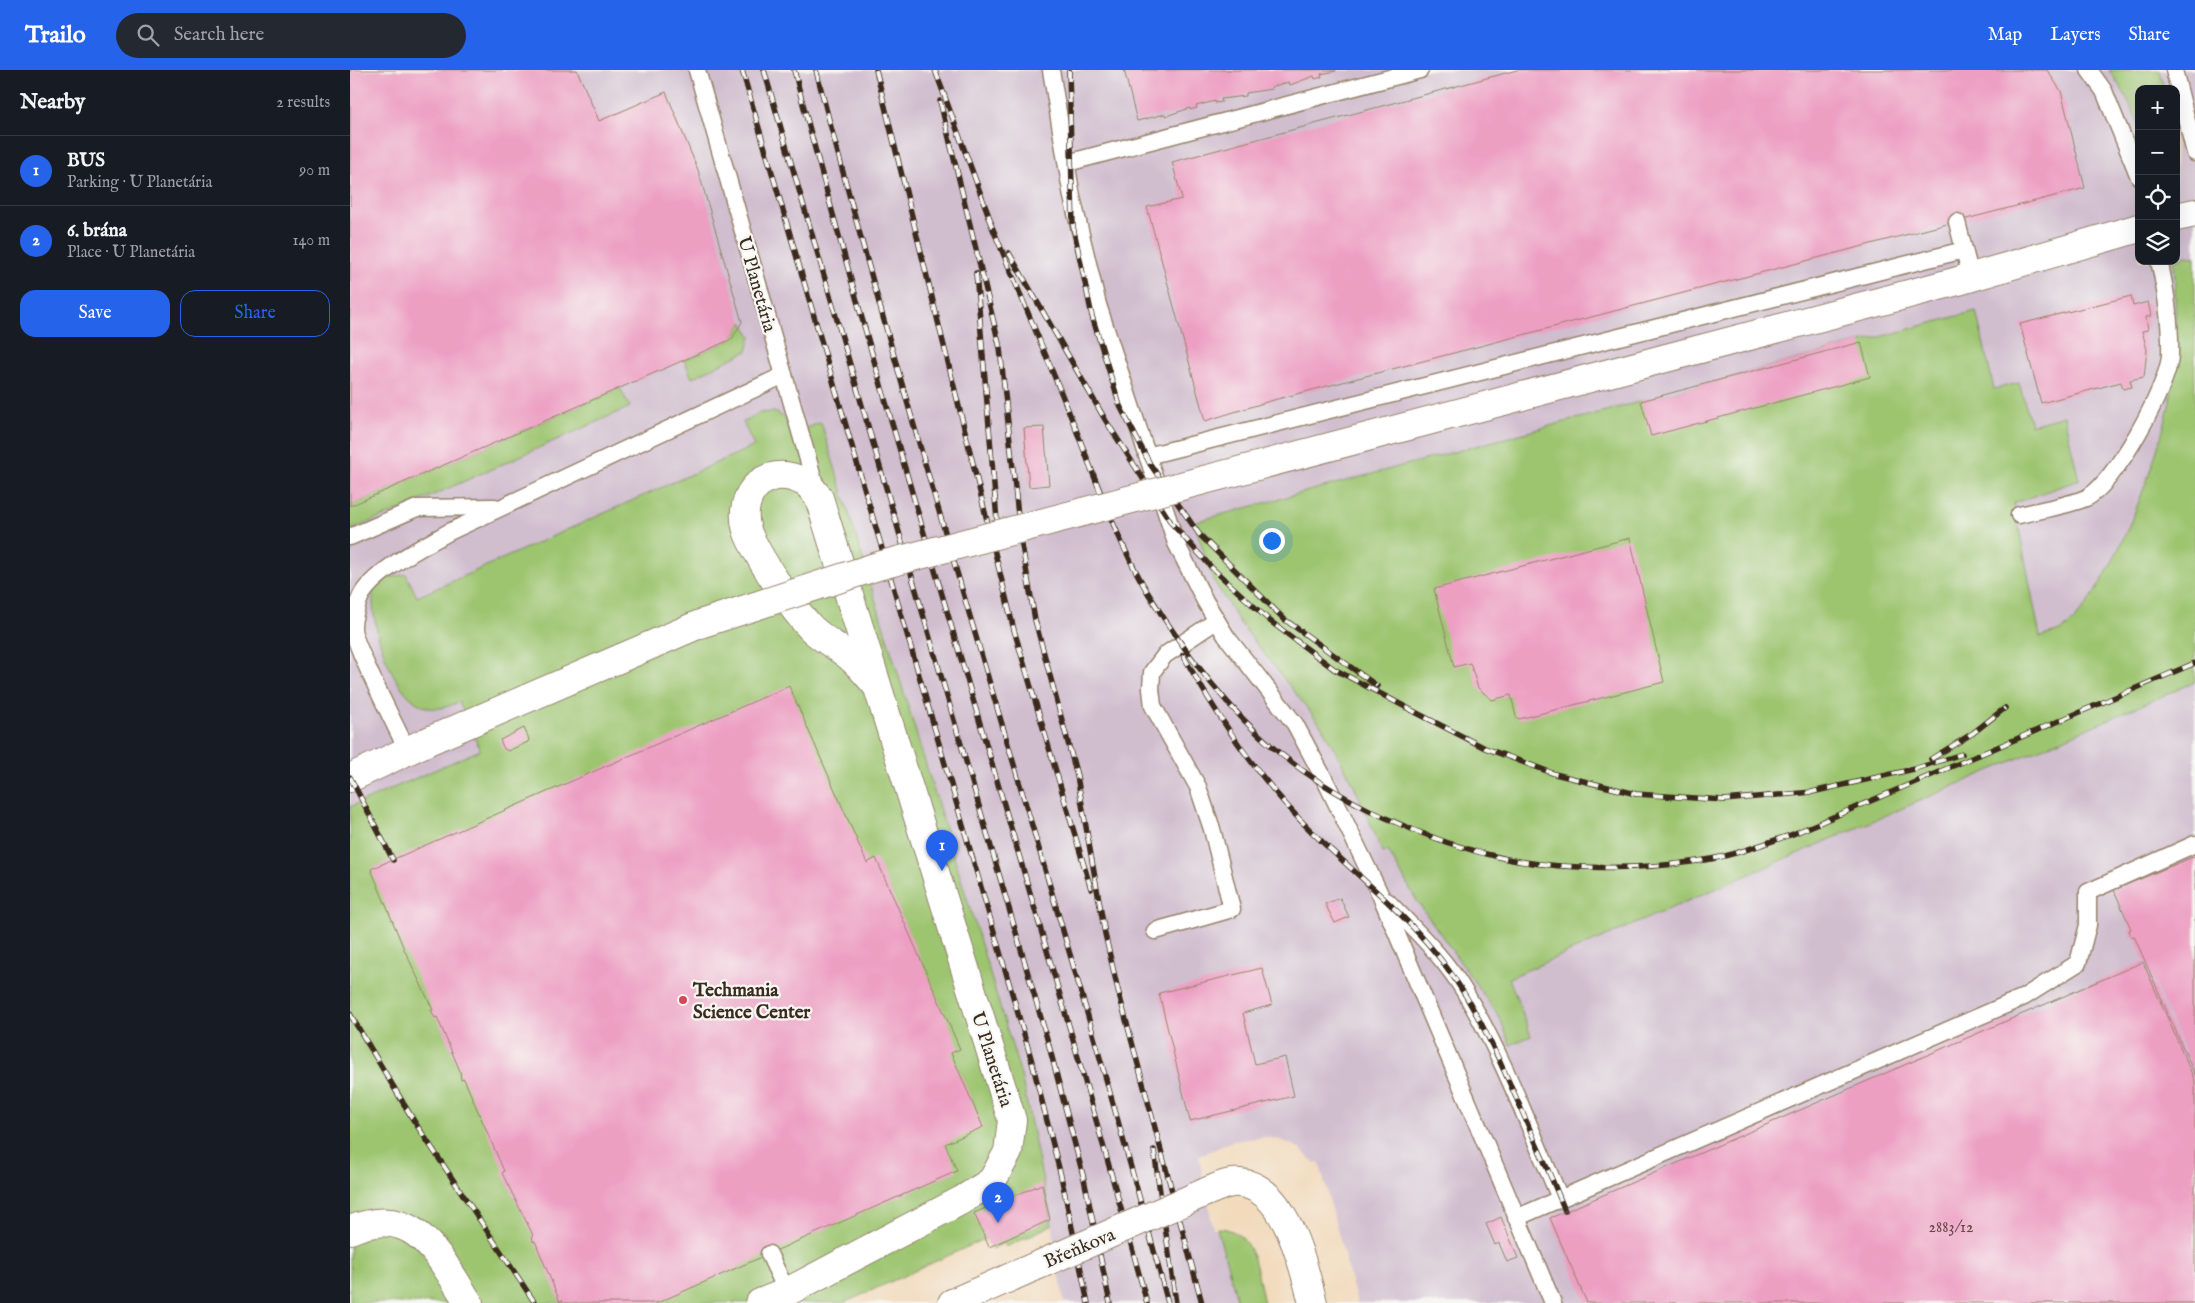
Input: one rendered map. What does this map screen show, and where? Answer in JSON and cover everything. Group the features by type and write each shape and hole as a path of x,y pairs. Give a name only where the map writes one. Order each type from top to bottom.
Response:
{"street":[{"path":"2180,216 2195,212"},
{"path":"350,778 417,746 700,624 878,566 1964,279 2135,229"},
{"name":"U Planetária","path":"760,1303 787,1292 962,1200 992,1181 1008,1152 1012,1120 820,498 805,482 786,476 768,476 751,490 743,508 750,538 773,576 812,628 852,658 877,686"},
{"name":"Břeňkova","path":"952,1303 1206,1192 1232,1183 1245,1184 1262,1193 1284,1218 1298,1248 1313,1303"},
{"path":"350,1230 365,1224 386,1223 408,1227 426,1239 469,1303"}],"lane":[{"name":"U Planetária","path":"697,70 820,498"},
{"path":"1051,70 1066,163 1098,305 1176,543 1226,636 1295,724 1328,786 1380,894 1553,1303"},
{"path":"1066,163 1420,70"},
{"path":"2089,70 2104,91 2138,175"},
{"path":"2174,70 2195,153"},
{"path":"1957,222 1964,250 1964,279"},
{"path":"1147,456 1964,250"},
{"path":"2019,515 2087,498 2112,474 2157,400 2170,357 2165,283 2160,265"},
{"path":"417,746 368,666 353,628 361,595 372,583 405,557 500,507 784,375"},
{"path":"350,537 417,508 500,507"},
{"path":"1155,931 1232,909 1212,829 1198,787 1153,706 1151,689 1152,672 1165,655 1216,620"},
{"path":"1516,1218 2024,997 2078,963 2088,925 2088,892 2195,844"},
{"path":"1380,894 1429,944 1466,993 1498,1057 1560,1198"},
{"path":"769,1254 787,1292"}],"shaded area":[{"path":"350,70 2195,70 2195,1303 1357,1303 1319,1162 1315,1163 1296,1146 1266,1137 1233,1141 1199,1156 1213,1229 1226,1228 1243,1238 1253,1257 1264,1303 1064,1303 1052,1225 1006,1247 1004,1243 992,1249 987,1238 844,1303 350,1303"}],"green space":[{"path":"2109,70 2160,70 2163,85 2135,85 2135,117 2126,96"},
{"path":"2185,256 2195,257 2195,682 1509,978 1531,1036 1510,1045 1500,1018 1417,901 1388,851 1383,853 1353,783 1322,727 1240,623 1212,578 1194,522 1976,311 1994,389 2019,383 2031,425 2064,416 2079,480 2014,503 2040,637 2062,630 2082,611 2116,554 2145,484 2166,420 2171,395 2176,328 2174,265 2180,265 2180,258"},
{"path":"742,322 751,336 747,351 692,378 684,360 732,339"},
{"path":"620,388 630,407 400,510 350,530 350,506"},
{"name":"Techmania Science Center","path":"773,412 781,415 786,420 791,435 821,422 1021,1075 1052,1225 1006,1247 1004,1243 992,1249 987,1238 844,1303 350,1303 350,807 480,750 459,702 441,708 429,708 416,702 404,691 394,676 380,641 375,622 373,592 387,578 406,574 417,597 754,446 743,422 759,413"},
{"path":"1217,1228 1230,1230 1247,1244 1256,1267 1264,1303 1238,1303"}],"building":[{"path":"350,70 577,70 599,121 666,92 698,170 742,322 732,339 350,506"},
{"path":"1124,70 1336,71 1321,74 1322,77 1315,79 1314,76 1290,85 1289,82 1271,87 1272,89 1246,93 1246,96 1221,99 1222,102 1215,103 1215,101 1196,106 1197,108 1190,110 1190,108 1166,116 1165,114 1137,121"},
{"path":"1517,70 2047,70 2061,91 2085,188 1270,401 1205,421 1147,207 1182,199 1172,162"},
{"path":"2131,296 2133,306 2148,302 2151,316 2146,317 2148,330 2142,331 2147,350 2144,377 2130,380 2132,387 2123,389 2121,382 2041,403 2020,324"},
{"path":"1861,342 1870,377 1651,436 1641,401"},
{"path":"1044,427 1049,485 1029,487 1024,428"},
{"path":"1630,538 1664,682 1519,719 1516,717 1511,695 1492,700 1478,688 1470,663 1454,667 1434,589"},
{"name":"Techmania Science Center","path":"789,686 867,863 876,858 960,1049 951,1053 983,1127 945,1144 957,1171 657,1303 563,1303 562,1300 560,1302 535,1241 533,1242 532,1233 502,1173 504,1171 464,1079 461,1080 460,1071 437,1017 435,1018 431,1010 433,1010 404,949 371,869"},
{"path":"524,728 529,739 528,742 508,751 504,749 500,740"},
{"path":"2195,856 2195,1075 2134,936 2131,937 2129,930 2131,929 2114,890"},
{"path":"1340,898 1349,917 1335,923 1325,904"},
{"path":"2143,962 2195,1081 2195,1303 1587,1303 1550,1218"},
{"path":"1262,968 1272,1005 1243,1013 1255,1064 1285,1057 1294,1096 1190,1121 1159,993"},
{"path":"1042,1184 1050,1220 989,1247 974,1213"},
{"path":"1501,1217 1518,1258 1507,1262 1499,1243 1495,1245 1486,1224"}],"railway":[{"path":"742,70 1031,1058 1061,1176 1088,1303"},
{"path":"764,70 1048,1042 1084,1179 1110,1303"},
{"path":"794,70 879,379 1060,995 1147,1303"},
{"path":"816,70 857,225 945,533 1082,994 1168,1303"},
{"path":"876,70 1014,630 1091,889"},
{"path":"935,70 991,222"},
{"path":"1069,70 1073,226 1092,316 1120,406 1150,464 1199,534 1284,619 1377,686"},
{"path":"940,101 1000,348 1020,534 1035,620 1077,776 1105,934 1118,990 1202,1303"},
{"path":"988,217 1054,374 1117,532 1148,593 1176,636 1222,696 1276,750 1327,787 1385,818 1416,831 1477,852 1529,863 1552,865 1602,868 1652,866 1723,856 1793,834 2195,663"},
{"path":"1009,253 1106,421 1172,524 1213,569 1270,621 1334,669 1413,711 1485,748 1555,774 1636,794 1724,800 1812,792 1914,769 1962,754"},
{"path":"976,273 999,544"},
{"path":"1183,655 1210,701 1258,771 1293,813 1386,900 1415,929 1443,962 1480,1020 1565,1211"},
{"path":"1931,759 1973,733 2005,708"},
{"path":"350,777 393,860"},
{"path":"350,1014 414,1121 535,1303"},
{"path":"1154,1150 1176,1303"}],"place":[{"name":"BUS","path":"942,871"},
{"name":"Techmania Science Center","path":"683,1000"},
{"name":"6. brána","path":"998,1223"}]}
